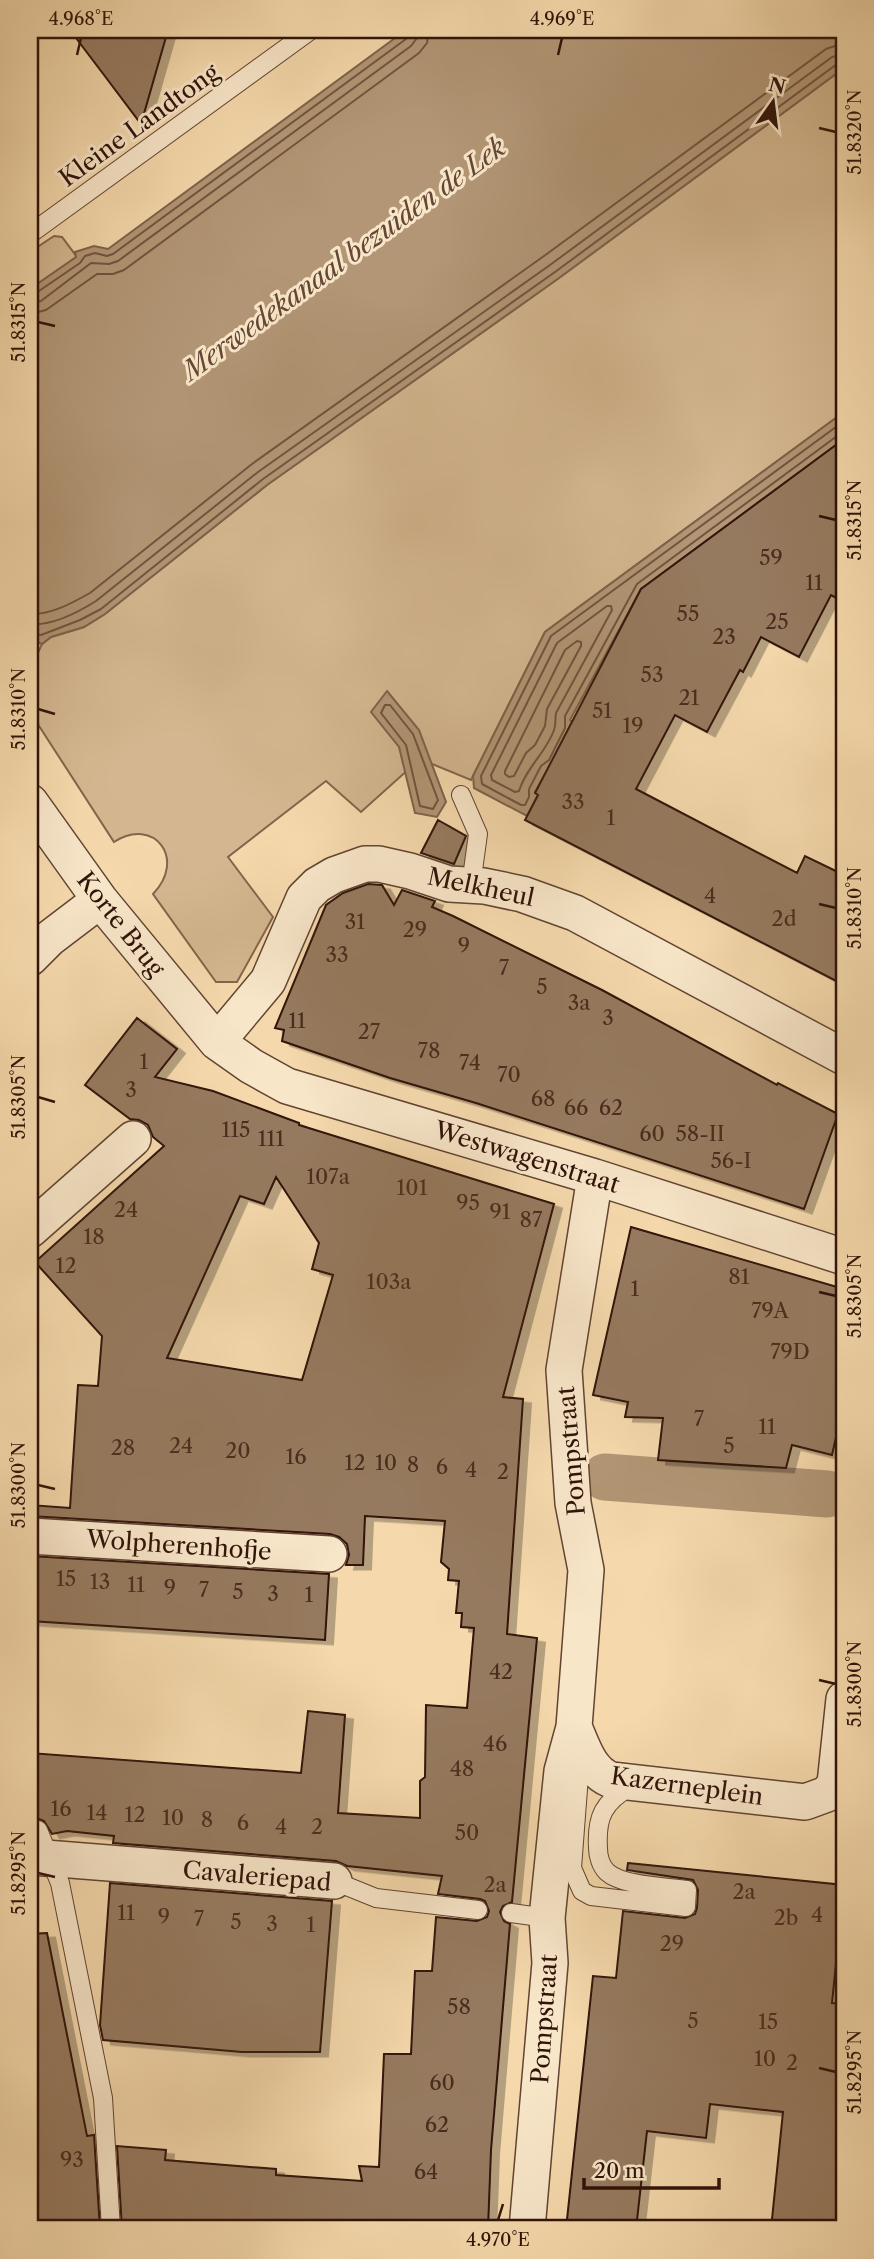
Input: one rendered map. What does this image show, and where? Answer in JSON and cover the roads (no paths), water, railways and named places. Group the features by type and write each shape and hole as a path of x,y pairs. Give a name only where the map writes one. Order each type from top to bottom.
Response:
{"street":[{"name":"Korte Brug","path":"30,802 100,900 217,1042"},
{"name":"Melkheul","path":"217,1042 268,981 304,898 317,885 334,875 365,864 379,864 460,885 522,894 575,913 844,1057"},
{"path":"30,958 50,938 100,900"},
{"name":"Westwagenstraat","path":"217,1042 251,1066 287,1086 841,1246"},
{"path":"30,1230 133,1139"},
{"name":"Pompstraat","path":"527,2229 550,1963 547,1918 562,1771 574,1727 586,1570 573,1503 564,1370 595,1177"},
{"name":"Wolpherenhofje","path":"30,1536 328,1554"},
{"name":"Kazerneplein","path":"574,1727 594,1770 611,1780 805,1802 827,1794 835,1784 844,1699"},
{"name":"Cavaleriepad","path":"40,1848 334,1881"}],"lane":[{"name":"Kleine Landtong","path":"30,234 311,30"},
{"path":"460,885 478,834 461,795"},
{"name":"Pompstraat","path":"574,1727 579,1776 572,1868 582,1891 591,1896 686,1907 687,1890 625,1881 607,1872 601,1863 597,1833 604,1808 614,1797 636,1783"},
{"path":"40,1848 60,1883 103,2098 111,2229"},
{"name":"Cavaleriepad","path":"334,1881 376,1898 478,1910"},
{"path":"511,1913 547,1918"}],"water":[{"name":"Merwedekanaal bezuiden de Lek","path":"406,30 844,30 844,68 559,278 267,485 105,614 84,627 51,637 42,644 30,639 30,289 76,257 75,252 94,246 108,249"},
{"path":"844,412 844,439 641,589 570,720 575,724 535,792 538,795 527,816 474,788 473,776 545,632"},
{"path":"387,691 419,730 446,802 437,817 415,813 399,747 371,712"}],"waterway":[{"path":"605,1477 827,1494"}]}
